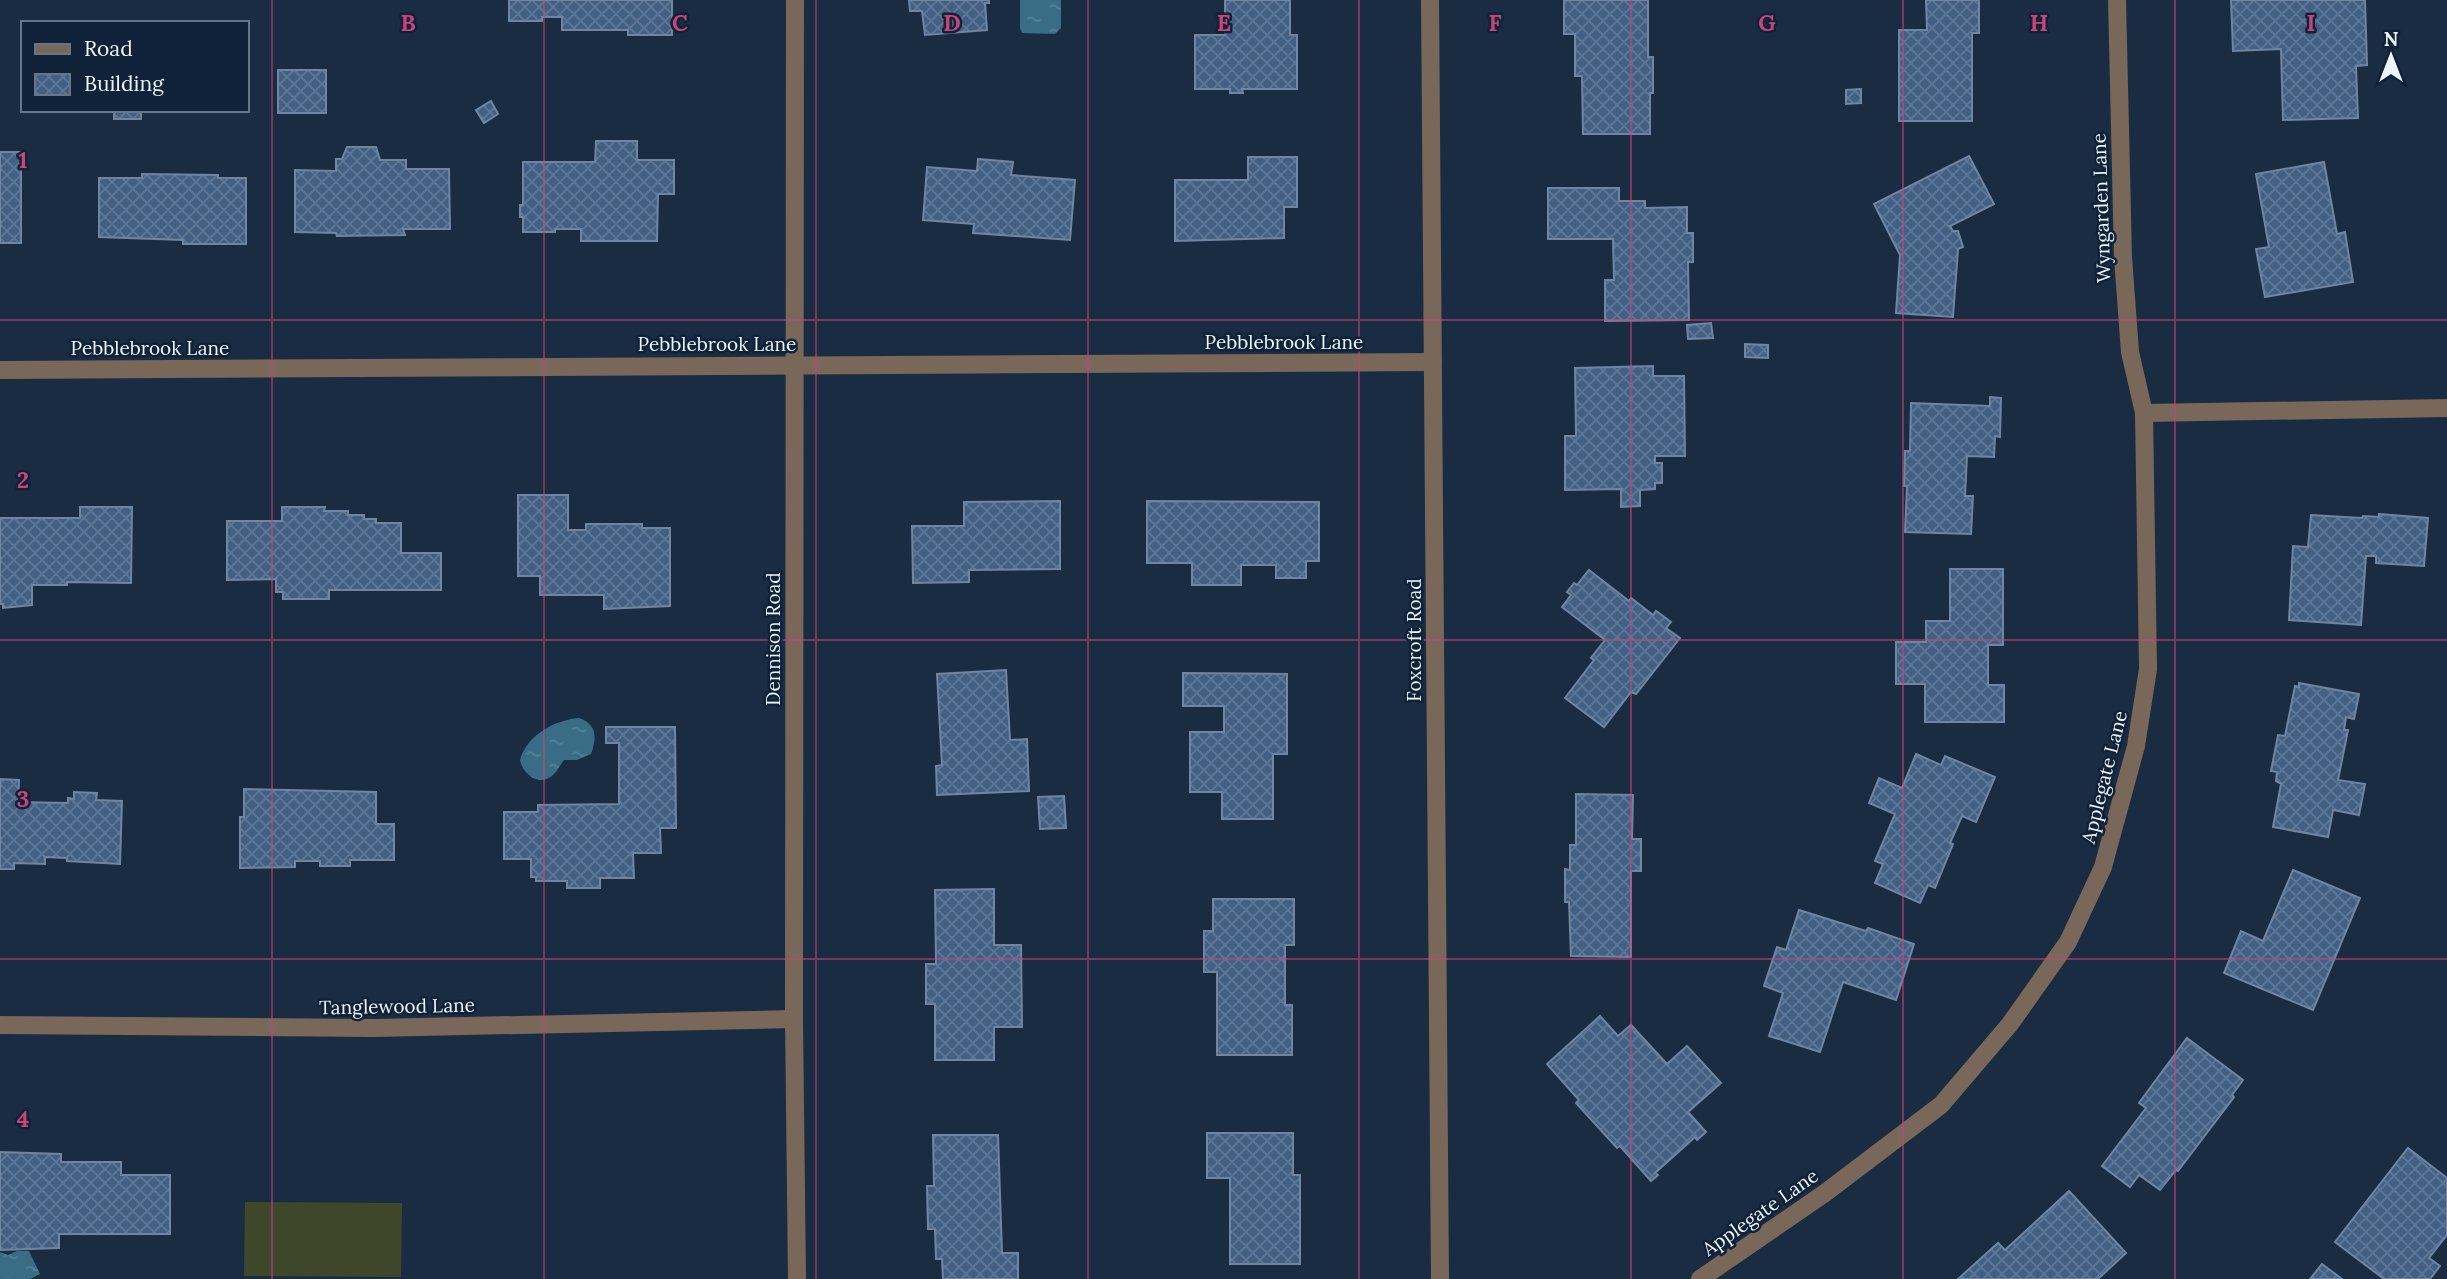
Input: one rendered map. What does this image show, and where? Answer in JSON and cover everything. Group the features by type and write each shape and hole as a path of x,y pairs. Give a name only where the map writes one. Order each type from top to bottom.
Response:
{"street":[{"name":"Dennison Road","path":"795,0 794,1019 797,1279"},
{"name":"Foxcroft Road","path":"1430,0 1440,1279"},
{"name":"Wyngarden Lane","path":"2116,0 2123,257 2130,352 2144,413"},
{"name":"Pebblebrook Lane","path":"0,370 1433,362"},
{"path":"2144,413 2447,408"},
{"name":"Applegate Lane","path":"1700,1279 1825,1193 1941,1105 2010,1024 2068,942 2103,867 2120,809 2136,746 2148,669 2144,413"},
{"name":"Tanglewood Lane","path":"0,1025 374,1028 794,1019"}],"green space":[{"path":"245,1202 402,1203 401,1277 244,1276"}],"water":[{"path":"1020,0 1061,0 1061,28 1055,34 1022,33"},
{"path":"579,718 589,724 594,732 591,754 577,760 564,760 549,778 543,780 528,775 520,760 535,736 561,722"},
{"path":"17,1251 29,1251 40,1274 30,1279 0,1279 0,1252 8,1255"}],"building":[{"path":"509,0 672,0 672,35 628,35 628,30 562,30 562,17 542,17 542,21 509,21"},
{"path":"909,0 989,0 989,3 985,3 987,30 925,35 922,11 910,11"},
{"path":"1225,0 1290,0 1290,35 1297,35 1297,89 1242,89 1243,93 1230,93 1230,89 1195,89 1195,35 1225,35"},
{"path":"1564,0 1648,0 1648,57 1653,57 1650,134 1583,134 1582,76 1575,76 1575,34 1564,34"},
{"path":"1926,0 1979,0 1979,33 1972,33 1972,121 1899,121 1899,30 1927,30"},
{"path":"2231,0 2365,0 2367,65 2356,66 2358,118 2283,120 2281,49 2233,51"},
{"path":"278,70 326,70 326,113 278,113"},
{"path":"1861,89 1861,103 1846,104 1846,90"},
{"path":"491,101 498,114 484,123 476,110"},
{"path":"114,112 141,112 141,119 114,119"},
{"path":"596,141 637,141 637,160 674,160 674,194 658,194 657,241 581,241 581,229 523,232 520,205 523,205 523,162 595,162"},
{"path":"347,147 376,147 380,160 406,160 406,169 449,169 450,229 403,229 405,235 337,236 336,233 295,232 295,170 336,171 336,159 342,159"},
{"path":"0,152 21,152 21,243 0,243"},
{"path":"1969,156 1994,204 1950,226 1953,231 1958,231 1963,247 1958,249 1953,317 1896,313 1900,255 1874,204"},
{"path":"1248,157 1297,157 1297,207 1284,207 1284,238 1175,241 1175,180 1248,180"},
{"path":"978,159 1013,162 1011,175 1075,180 1070,240 973,233 974,224 923,220 927,167 977,171"},
{"path":"2324,162 2337,234 2345,232 2353,282 2265,297 2256,249 2269,247 2256,174"},
{"path":"142,174 246,178 246,244 183,244 183,240 99,237 99,178 142,178"},
{"path":"1548,188 1619,188 1619,201 1645,201 1645,208 1687,207 1687,233 1693,233 1693,262 1688,262 1689,320 1605,321 1605,280 1614,280 1613,239 1548,239"},
{"path":"1711,323 1713,338 1688,339 1687,325"},
{"path":"1745,344 1768,345 1768,358 1745,357"},
{"path":"1653,366 1653,376 1684,376 1685,456 1655,456 1655,463 1662,463 1662,483 1655,483 1655,489 1640,490 1640,506 1621,507 1621,489 1565,490 1565,436 1576,436 1575,368"},
{"path":"1990,397 2001,398 2000,437 1995,436 1994,457 1967,456 1965,496 1973,496 1971,534 1905,532 1905,451 1910,451 1911,403 1990,406"},
{"path":"518,495 568,495 568,530 586,530 586,524 642,524 642,528 670,528 670,606 604,609 604,595 540,595 540,576 518,576"},
{"path":"1060,501 1060,569 969,570 969,582 913,583 912,526 964,526 964,502"},
{"path":"1147,501 1319,502 1319,561 1306,561 1306,578 1276,578 1276,565 1241,565 1241,585 1192,585 1192,563 1147,563"},
{"path":"80,507 132,507 131,583 67,582 67,585 32,585 32,605 3,608 3,604 0,604 0,518 80,518"},
{"path":"282,507 325,507 324,511 348,511 348,515 364,515 364,519 376,519 376,523 401,523 401,553 441,553 441,590 329,590 329,599 283,599 283,592 276,592 276,579 227,580 227,521 282,521"},
{"path":"2379,514 2428,518 2424,566 2376,563 2376,556 2366,556 2361,625 2289,620 2293,546 2308,547 2311,515 2362,518 2379,517"},
{"path":"1950,569 2003,569 2003,645 1988,645 1988,685 2004,685 2004,722 1925,722 1925,684 1896,684 1896,642 1926,642 1926,621 1950,621"},
{"path":"1589,570 1629,601 1631,598 1653,615 1656,611 1671,622 1666,628 1680,638 1636,694 1631,692 1604,727 1565,698 1594,660 1591,658 1605,640 1562,607 1571,595 1567,592 1574,583 1577,585"},
{"path":"1006,670 1010,740 1027,739 1029,791 937,795 936,766 942,765 937,674"},
{"path":"1183,673 1287,674 1287,754 1273,754 1273,819 1222,819 1222,792 1190,792 1190,732 1224,732 1224,706 1183,706"},
{"path":"2299,683 2359,694 2354,719 2346,717 2344,730 2348,730 2338,780 2365,784 2359,815 2333,810 2328,837 2273,827 2281,784 2276,781 2277,772 2271,771 2278,735 2285,736 2295,686 2299,687"},
{"path":"606,727 675,727 676,828 660,828 661,853 633,853 634,878 600,878 600,888 567,888 567,881 536,881 536,877 531,877 531,859 504,859 504,812 538,812 538,805 619,804 619,743 606,743"},
{"path":"1916,754 1941,765 1945,756 1995,777 1976,822 1962,816 1935,888 1928,885 1920,903 1875,883 1883,864 1875,861 1895,814 1869,803 1879,778 1902,788"},
{"path":"0,779 19,780 18,802 68,803 68,798 74,799 74,792 97,793 96,800 122,801 120,864 45,857 45,864 14,863 14,869 0,869"},
{"path":"244,789 376,792 376,824 394,824 394,860 350,860 350,866 320,866 320,861 295,861 295,867 240,868 240,817 244,817"},
{"path":"1576,794 1633,795 1632,839 1641,839 1641,871 1631,871 1631,957 1571,956 1569,902 1565,902 1565,869 1570,870 1570,845 1576,845"},
{"path":"1064,796 1066,828 1040,829 1038,797"},
{"path":"2293,870 2360,898 2313,1010 2224,973 2241,931 2263,941"},
{"path":"994,889 994,945 1021,945 1022,1027 994,1027 994,1060 935,1060 935,1004 926,1004 926,964 936,964 935,890"},
{"path":"1213,899 1294,899 1294,945 1285,945 1285,1005 1292,1005 1292,1055 1217,1055 1217,972 1204,972 1204,931 1213,931"},
{"path":"1799,910 1866,931 1868,928 1914,944 1896,1000 1843,982 1820,1052 1769,1036 1783,993 1764,986 1777,947 1786,950"},
{"path":"1600,1016 1618,1036 1631,1025 1667,1064 1687,1046 1721,1083 1688,1112 1706,1132 1697,1140 1695,1137 1655,1173 1658,1175 1651,1181 1576,1103 1579,1100 1547,1064"},
{"path":"2187,1038 2243,1080 2232,1095 2234,1097 2178,1171 2176,1170 2160,1190 2139,1175 2130,1187 2102,1166 2146,1108 2139,1103"},
{"path":"1207,1133 1293,1133 1293,1175 1300,1175 1300,1264 1230,1264 1230,1178 1207,1178"},
{"path":"933,1135 998,1135 1002,1253 1018,1253 1018,1279 943,1279 942,1259 936,1259 935,1229 928,1229 927,1186 934,1186"},
{"path":"2408,1148 2447,1178 2447,1235 2429,1258 2440,1266 2430,1279 2384,1279 2335,1242"},
{"path":"0,1152 61,1154 61,1162 121,1162 121,1175 170,1175 170,1234 59,1234 59,1248 0,1250"},
{"path":"2069,1191 2126,1253 2098,1279 1958,1279 1998,1243 2005,1250"},
{"path":"2322,1264 2342,1279 2310,1279"}]}
